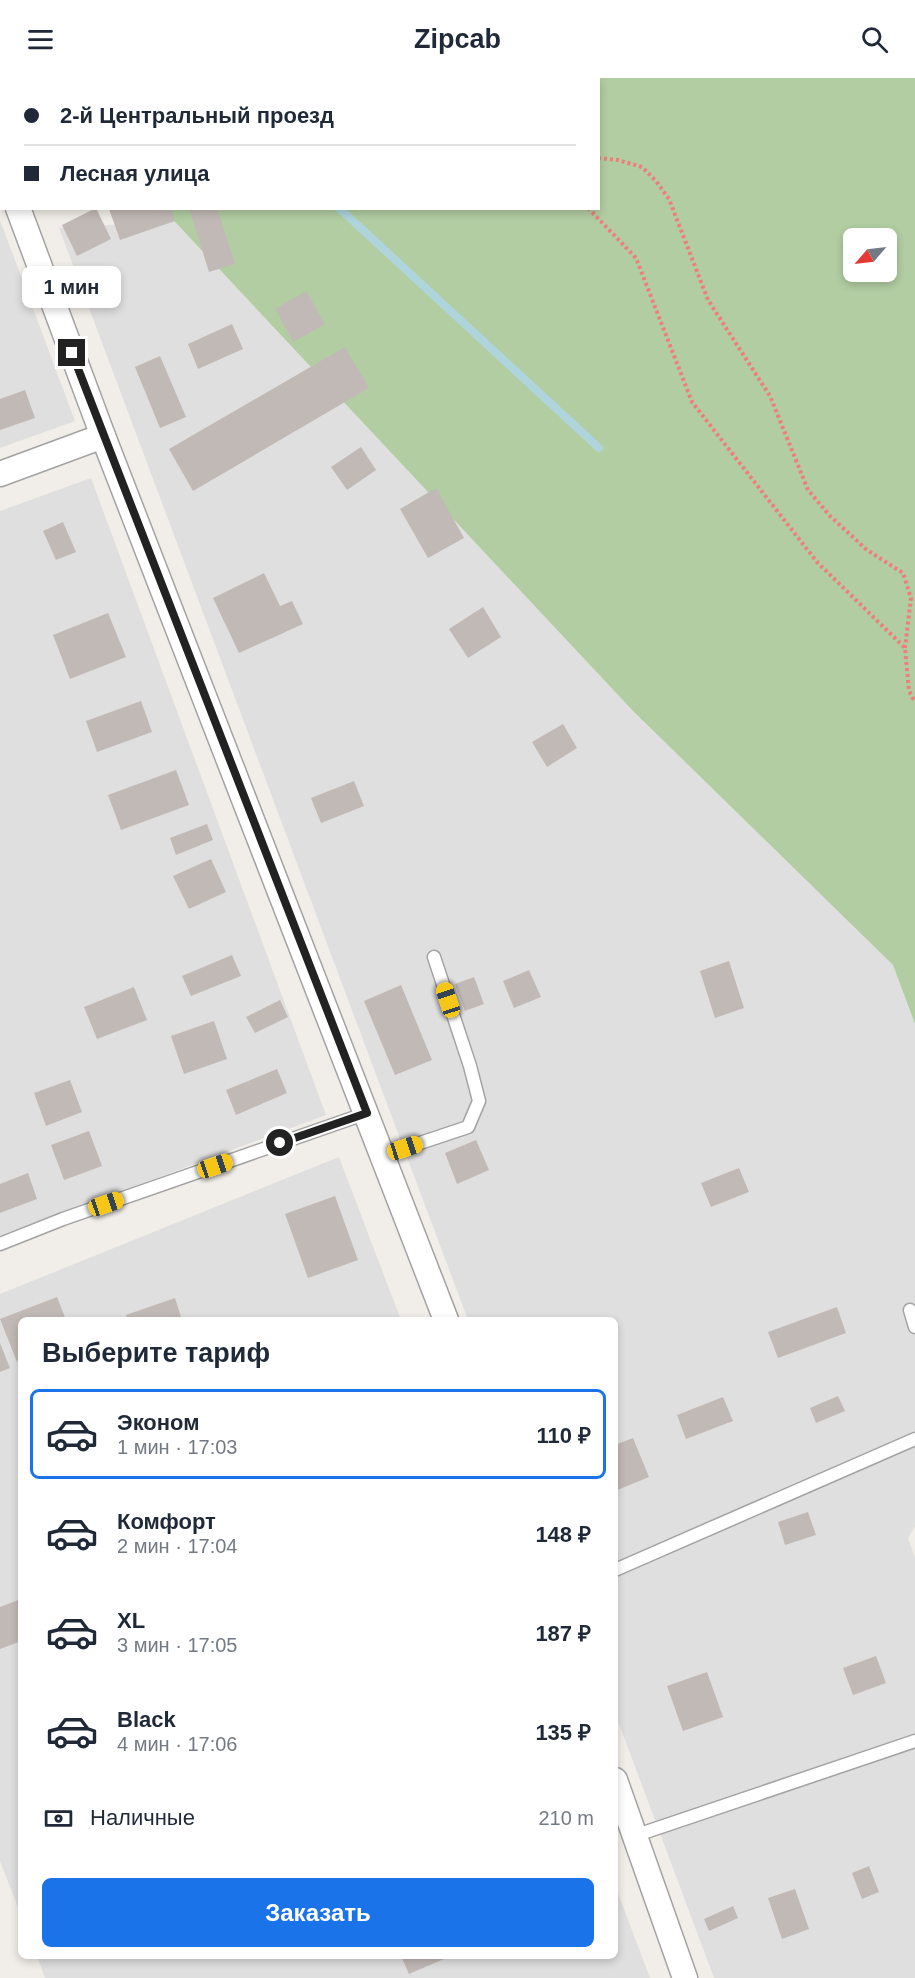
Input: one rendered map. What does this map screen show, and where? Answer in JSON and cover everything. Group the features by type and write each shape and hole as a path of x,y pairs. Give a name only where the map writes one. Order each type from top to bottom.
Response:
{"street":[{"path":"19,210 103,436 384,1155 445,1317"},
{"path":"0,474 103,436"},
{"path":"618,1789 686,1978"}],"lane":[{"path":"384,1155 468,1127 479,1101 470,1066 434,957"},
{"path":"0,1244 63,1219 367,1113"},
{"path":"910,1310 915,1327"},
{"path":"618,1569 915,1439"},
{"path":"634,1836 915,1741"}],"path":[{"path":"600,158 618,160 642,167 656,180 669,199 708,300 770,396 807,490 830,516 867,550 903,573 911,598 905,648 909,692 915,702"},
{"path":"590,210 636,258 692,402 817,562 905,648"}],"shaded area":[{"path":"0,220 75,421 0,448"},
{"path":"175,221 633,711 893,965 915,1024 915,1526 908,1538 915,1557 915,1978 714,1978 618,1721 618,1317 467,1317 59,228"},
{"path":"91,478 326,1115 0,1236 0,511"},
{"path":"339,1157 400,1317 18,1317 18,1907 0,1861 0,1294"},
{"path":"618,1893 650,1978 45,1978 38,1959 618,1959"}],"green space":[{"path":"600,78 915,78 915,1024 893,965 633,711 164,210 600,210"}],"building":[{"path":"92,210 97,210 111,239 77,256 62,225"},
{"path":"109,210 172,210 175,221 120,240"},
{"path":"190,210 218,210 235,264 209,272"},
{"path":"306,291 325,324 293,342 275,309"},
{"path":"232,324 243,349 198,369 188,344"},
{"path":"345,347 369,388 193,491 169,449"},
{"path":"160,356 186,417 160,428 135,367"},
{"path":"25,390 35,418 0,430 0,399"},
{"path":"361,447 376,470 347,490 331,467"},
{"path":"436,488 464,538 428,558 400,509"},
{"path":"63,522 76,552 56,560 43,531"},
{"path":"264,573 280,606 292,601 303,624 239,653 213,598"},
{"path":"483,607 501,637 468,658 449,629"},
{"path":"108,613 126,657 70,679 53,635"},
{"path":"141,701 152,732 97,752 86,721"},
{"path":"563,724 577,748 547,767 532,742"},
{"path":"176,770 189,805 121,830 108,795"},
{"path":"354,781 364,806 321,823 311,798"},
{"path":"207,824 213,840 176,855 170,838"},
{"path":"211,859 226,892 189,909 173,876"},
{"path":"232,955 241,976 191,996 182,976"},
{"path":"729,961 744,1008 715,1018 700,971"},
{"path":"529,970 541,997 514,1008 503,981"},
{"path":"474,977 484,1004 465,1011 455,984"},
{"path":"401,985 432,1060 395,1075 364,1001"},
{"path":"134,987 147,1020 97,1039 84,1007"},
{"path":"280,1000 288,1017 255,1033 246,1017"},
{"path":"214,1021 227,1059 184,1074 171,1036"},
{"path":"277,1069 287,1093 236,1115 226,1090"},
{"path":"70,1080 82,1112 46,1126 34,1093"},
{"path":"89,1131 102,1166 64,1180 51,1145"},
{"path":"476,1140 489,1170 457,1184 445,1153"},
{"path":"739,1168 749,1192 711,1207 701,1183"},
{"path":"28,1173 37,1199 0,1213 0,1184"},
{"path":"335,1196 358,1260 308,1278 285,1214"},
{"path":"57,1297 65,1317 18,1317 17,1362 0,1319"},
{"path":"175,1298 181,1317 127,1317 126,1315"},
{"path":"837,1307 846,1333 778,1358 768,1332"},
{"path":"0,1343 10,1368 0,1372"},
{"path":"838,1396 845,1411 816,1423 810,1408"},
{"path":"723,1397 733,1421 686,1439 677,1415"},
{"path":"633,1438 649,1477 618,1490 618,1444"},
{"path":"808,1512 816,1535 785,1545 778,1522"},
{"path":"18,1600 18,1642 0,1649 0,1607"},
{"path":"876,1656 886,1683 853,1695 843,1668"},
{"path":"707,1672 723,1717 683,1731 667,1686"},
{"path":"869,1866 879,1892 862,1899 852,1873"},
{"path":"795,1889 809,1929 782,1939 768,1898"},
{"path":"733,1906 738,1918 709,1931 704,1919"},
{"path":"402,1959 444,1959 409,1974"}],"waterway":[{"path":"341,210 599,448"}],"route":[{"path":"72,353 367,1113 280,1143"}]}
